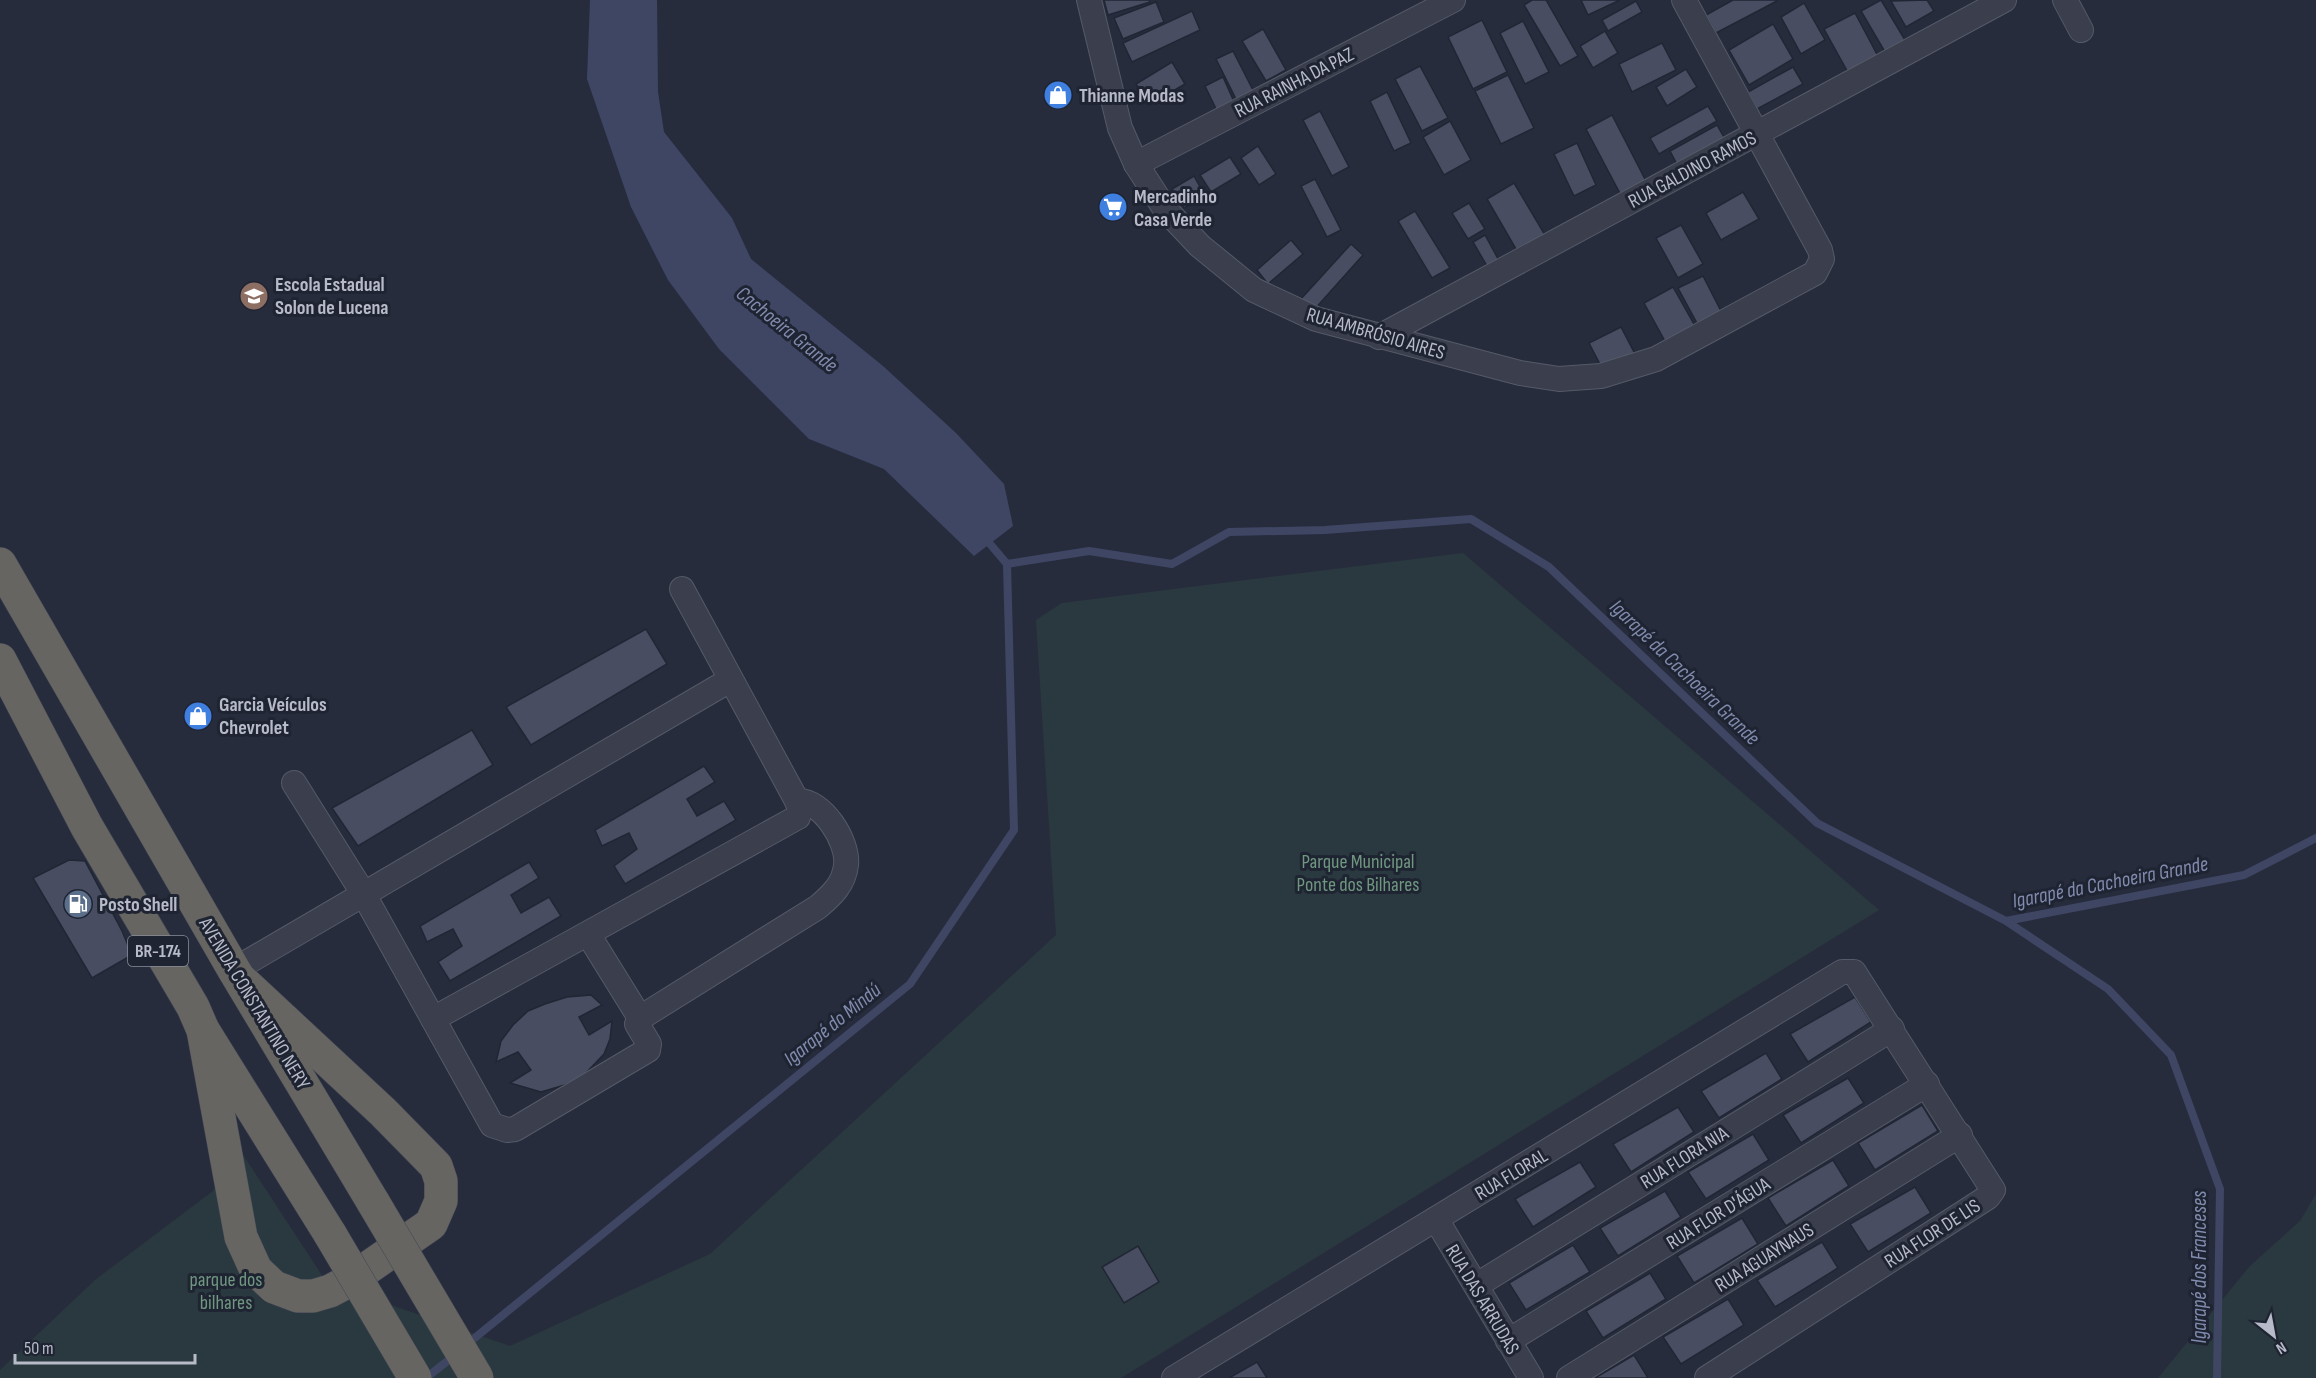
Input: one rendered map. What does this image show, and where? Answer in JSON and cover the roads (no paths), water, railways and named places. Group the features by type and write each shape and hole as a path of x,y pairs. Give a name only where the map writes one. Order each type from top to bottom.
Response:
{"highway":[{"name":"AVENIDA CONSTANTINO NERY","path":"0,564 238,975 477,1378"},
{"name":"BR-174","path":"0,660 87,827 193,1007 203,1030 330,1234 416,1378"},
{"path":"203,1030 241,1237 256,1270 274,1287 298,1296 313,1296 330,1291 349,1281 431,1224 441,1201 441,1181 436,1166 383,1112 238,975"}],"street":[{"name":"RUA AMBRÓSIO AIRES","path":"1089,0 1120,128 1136,164 1165,208 1200,246 1254,290 1316,319 1520,373 1559,379 1601,376 1656,359 1815,273 1822,259 1820,250 1756,135"},
{"name":"RUA RAINHA DA PAZ","path":"1136,164 1453,0"},
{"path":"1684,0 1756,135"},
{"name":"RUA GALDINO RAMOS","path":"1379,337 2004,0"},
{"path":"2065,0 2081,30"},
{"path":"433,1019 798,817 800,808 798,801 682,589"},
{"path":"238,975 363,893 730,680"},
{"path":"294,783 363,893 492,1125 507,1130 515,1129 648,1050 649,1044 637,1024 640,1018 818,907 832,895 843,879 847,863 842,843 822,810 814,803 798,801"},
{"path":"588,934 640,1018"},
{"name":"RUA FLOR DE LIS","path":"1707,1378 1991,1194 1992,1185 1858,974 1848,970"},
{"name":"RUA FLORAL","path":"1174,1378 1848,970"},
{"name":"RUA FLORA NIA","path":"1477,1285 1892,1029"},
{"name":"RUA FLOR D'ÁGUA","path":"1508,1341 1927,1084"},
{"name":"RUA AGUAYNAUS","path":"1569,1378 1960,1135"},
{"name":"RUA DAS ARRUDAS","path":"1436,1219 1531,1378"}],"water":[{"path":"590,0 657,0 658,92 664,132 732,218 751,259 883,366 956,433 1004,484 1013,526 974,556 884,469 809,439 719,349 668,280 631,207 587,79"}],"waterway":[{"name":"Igarapé da Cachoeira Grande","path":"1007,564 1089,551 1172,564 1229,532 1325,530 1471,519 1549,567 1817,823 2006,921 2244,875 2316,838"},
{"name":"Cachoeira Grande","path":"985,538 1007,564"},
{"name":"Igarapé do Mindú","path":"466,1345 910,984 1014,830 1007,564"},
{"name":"Igarapé dos Franceses","path":"2006,921 2108,989 2171,1055 2220,1189 2217,1378"},
{"name":"Igarapé do Mindú","path":"426,1378 455,1355"}],"place":[{"name":"Thianne Modas","path":"1058,95"},
{"name":"Mercadinho Casa Verde","path":"1113,207"},
{"name":"Escola Estadual Solon de Lucena","path":"254,296"},
{"name":"Garcia Veículos Chevrolet","path":"198,716"},
{"name":"Posto Shell","path":"78,904"}],"park label":[{"name":"Parque Municipal Ponte dos Bilhares","path":"1358,872"},
{"name":"parque dos bilhares","path":"226,1290"}]}
